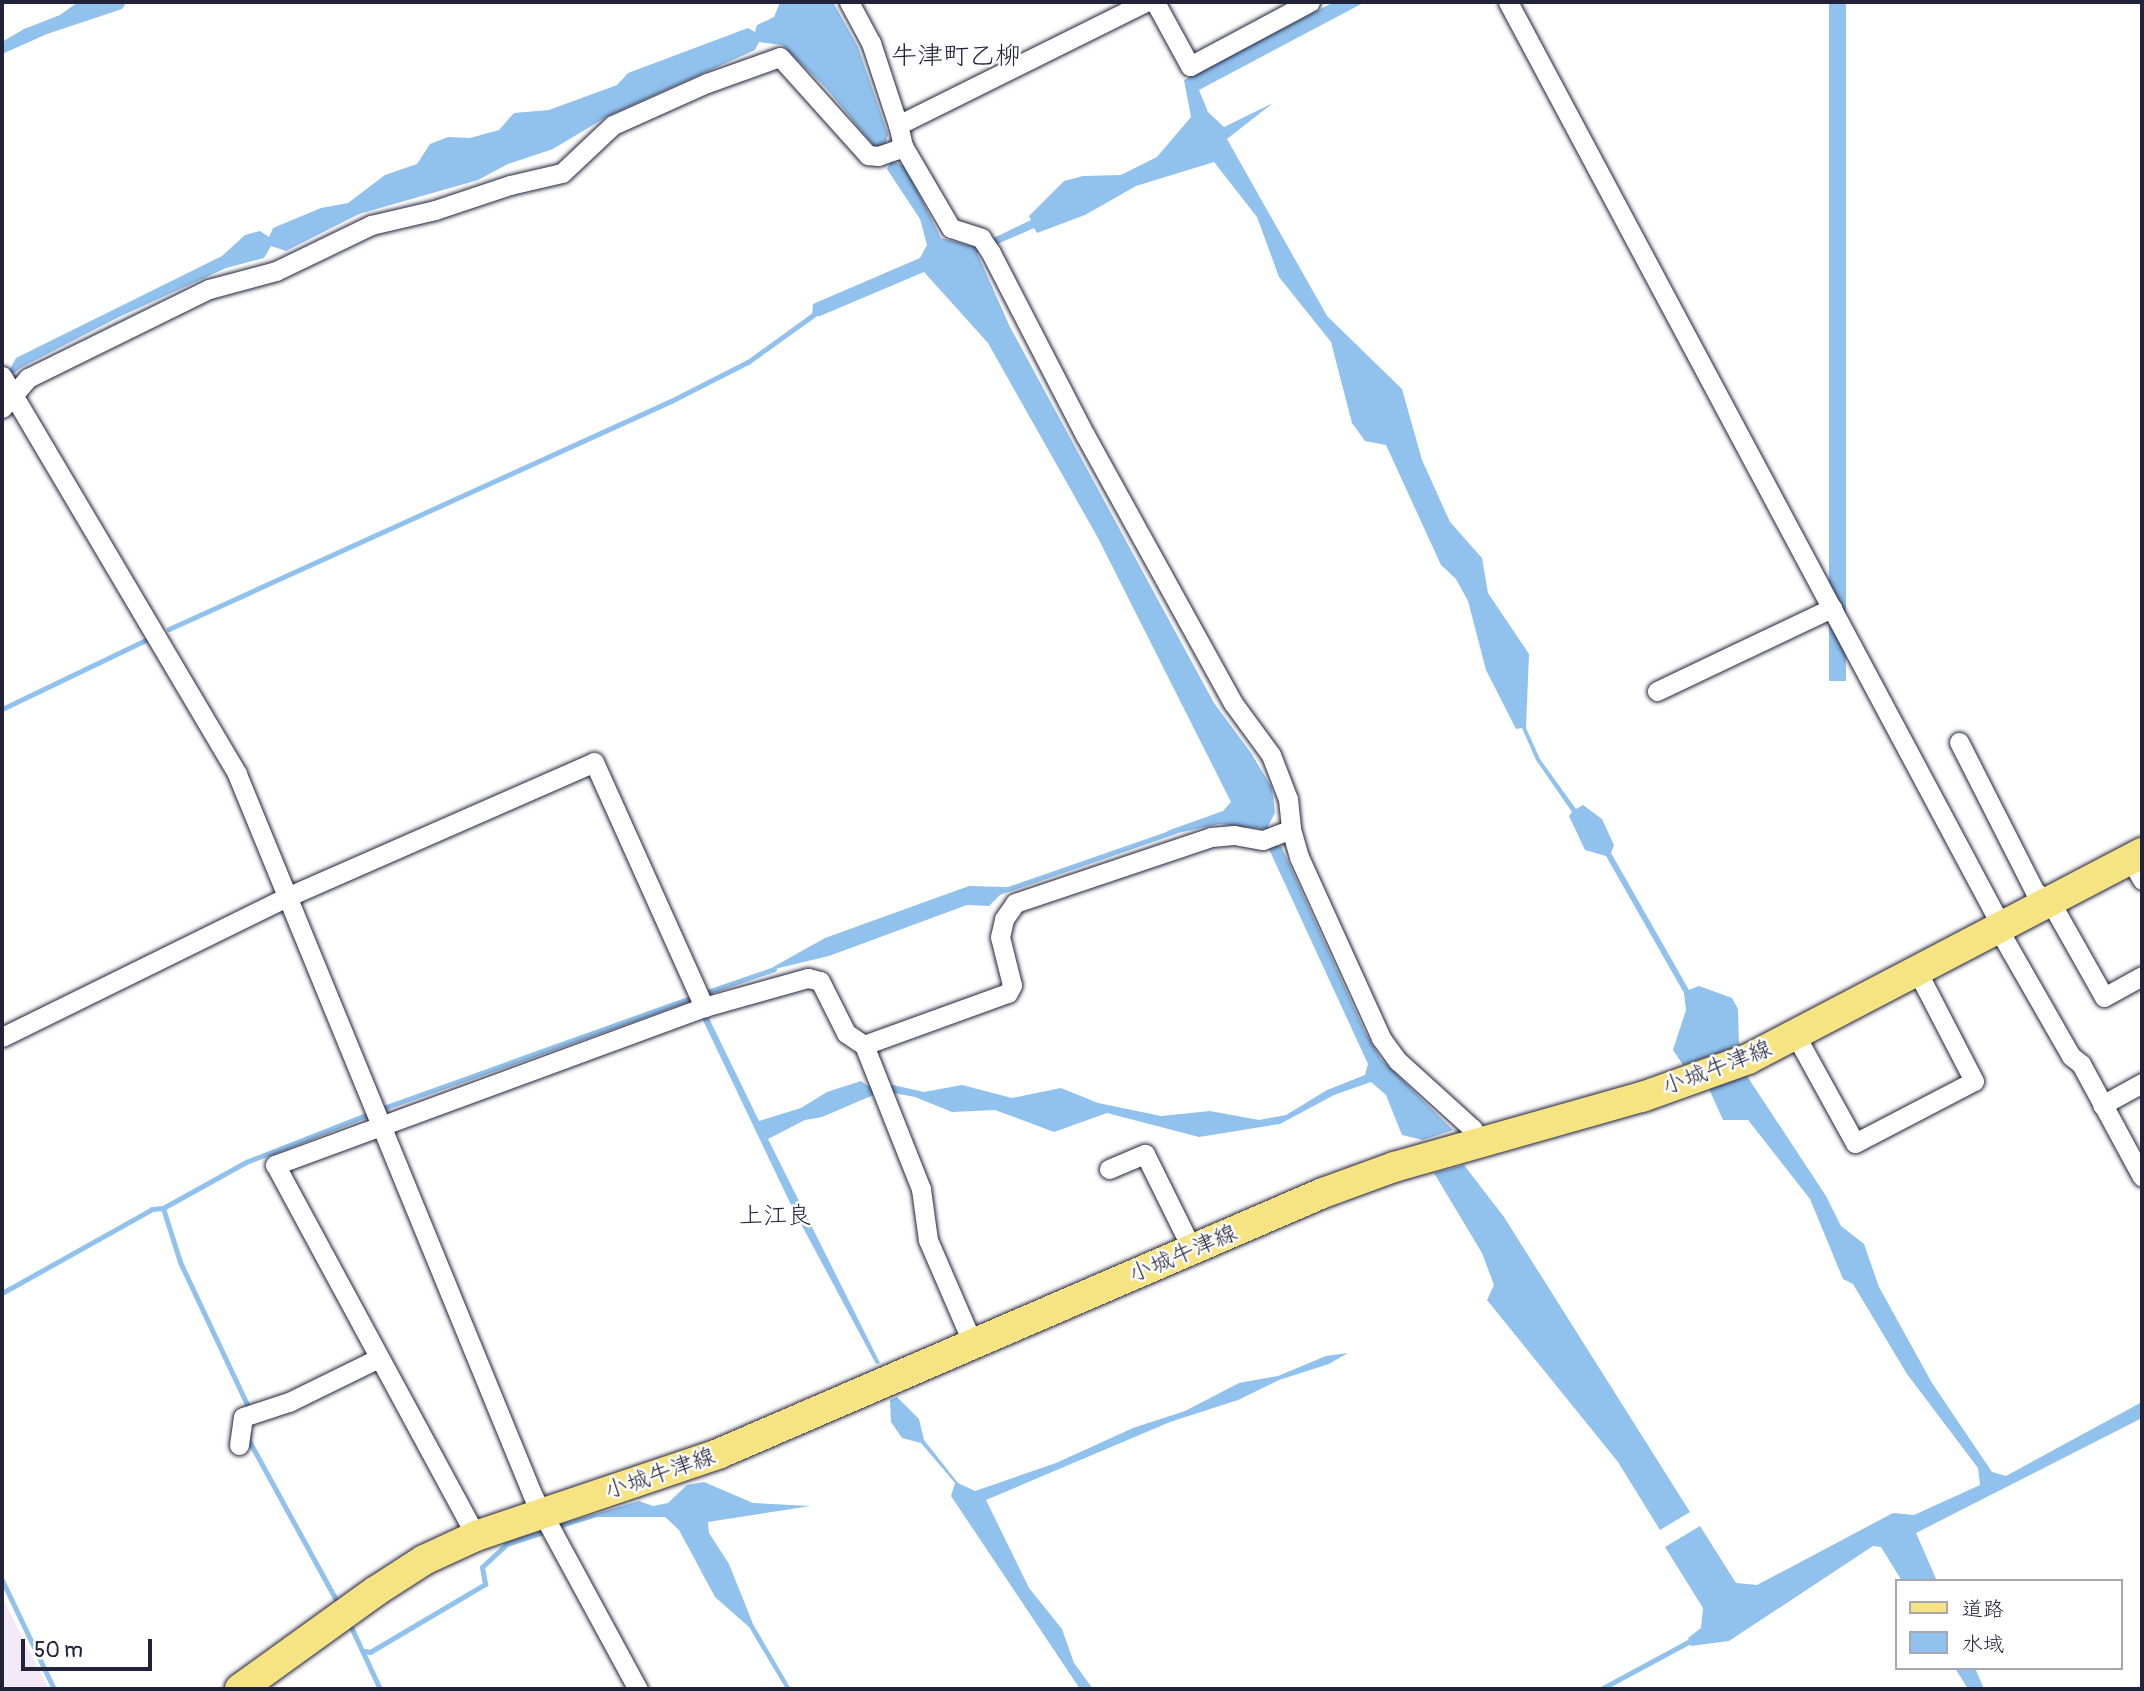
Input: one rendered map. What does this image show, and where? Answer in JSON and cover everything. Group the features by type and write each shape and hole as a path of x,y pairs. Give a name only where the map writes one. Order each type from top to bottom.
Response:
{"main road":[{"name":"小城牛津線","path":"240,1689 424,1560 475,1536 548,1525 1358,1180 1691,1081 1796,1036 2050,901 2138,863"}],"street":[{"path":"849,2 871,43 898,125 892,151"},
{"path":"898,125 1146,2"},
{"path":"1155,2 1191,66 1310,2"},
{"path":"1508,2 2002,927 2004,939 2142,1177"},
{"path":"8,385 28,378 209,289 276,271 371,226 435,210 510,185 562,173 613,125 707,83 780,57 868,155 892,151"},
{"path":"892,151 951,228 986,245 1085,435 1233,703 1271,755 1288,799 1286,831 1381,1038 1398,1061 1472,1128 1480,1142"},
{"path":"2,408 8,385"},
{"path":"8,385 237,774 548,1525 638,1689"},
{"path":"1657,691 1832,608"},
{"path":"1959,743 2035,892 2050,901 2104,997 2142,975"},
{"path":"2,1037 287,897 594,762 704,1007"},
{"path":"864,1045 1008,993 1012,985 1000,937 1004,919 1015,903 1211,837 1234,835 1262,839 1286,831"},
{"path":"1796,1036 1855,1143 1974,1082 1918,973"},
{"path":"475,1536 275,1165 377,1115 704,1007 808,978 820,981 846,1033 864,1045 922,1189 928,1240 973,1344"},
{"path":"2102,1105 2142,1083"},
{"path":"1109,1169 1145,1154 1192,1250"},
{"path":"239,1445 251,1414 289,1402 379,1358"}],"shaded area":[{"path":"2,1597 49,1689 2,1689"}],"water":[{"path":"78,2 127,2 122,9 47,34 2,54 2,42 24,29 60,15"},
{"path":"780,2 833,2 858,47 888,134 886,144 894,162 905,166 941,238 975,247 1031,220 1029,216 1064,181 1083,176 1121,175 1157,157 1191,117 1184,80 1334,2 1365,2 1199,90 1208,112 1224,127 1273,103 1227,139 1327,316 1402,389 1422,460 1450,522 1482,558 1488,593 1529,654 1526,728 1540,759 1576,809 1583,805 1602,819 1614,845 1611,853 1689,990 1699,986 1732,998 1738,1009 1739,1046 1683,1065 1673,1050 1686,1010 1684,993 1606,856 1585,850 1569,816 1572,812 1536,760 1522,728 1516,729 1486,670 1468,601 1456,579 1441,565 1386,445 1365,441 1352,423 1331,342 1279,277 1257,217 1214,162 1136,186 1085,215 1037,233 1034,228 977,253 1010,327 1214,703 1251,753 1272,788 1275,813 1268,826 1276,846 1281,846 1365,1032 1381,1059 1453,1130 1423,1140 1402,1135 1386,1095 1371,1082 1334,1095 1280,1124 1199,1137 1107,1113 1054,1132 995,1110 952,1112 915,1097 883,1091 822,1117 805,1120 768,1139 880,1363 876,1364 793,1209 701,1016 707,1014 759,1121 801,1108 827,1092 861,1081 868,1086 893,1085 924,1092 962,1085 1012,1098 1061,1088 1098,1103 1161,1116 1210,1111 1259,1120 1286,1115 1327,1090 1365,1075 1368,1064 1269,849 1273,847 1265,829 1219,824 1169,835 1167,831 1223,811 1231,802 1098,538 988,343 924,272 820,316 812,316 813,304 920,258 927,245 920,219 887,169 890,163 880,147 874,146 826,88 782,45 759,42 755,50 608,116 553,149 508,164 478,180 359,214 286,251 271,246 264,258 226,268 119,317 13,374 9,371 16,358 222,256 245,235 260,231 269,237 273,228 321,208 348,203 385,175 417,164 430,144 448,137 470,138 499,130 514,113 549,110 617,85 628,73 748,28 755,32 757,25 774,17"},
{"path":"1829,2 1846,2 1846,681 1829,681"},
{"path":"969,886 1008,887 989,906 967,905 829,956 766,971 825,938"},
{"path":"1747,1076 1826,1196 1841,1226 1864,1244 1879,1287 1932,1383 1992,1472 2006,1476 2142,1402 2142,1418 1916,1533 1936,1579 1901,1579 1881,1547 1873,1546 1729,1641 1691,1646 1688,1638 1701,1628 1703,1608 1665,1547 1700,1526 1736,1583 1757,1585 1893,1513 1914,1515 1980,1485 1978,1468 1907,1374 1853,1284 1843,1279 1810,1199 1748,1120 1723,1120 1709,1089"},
{"path":"1464,1165 1504,1217 1690,1512 1660,1530 1618,1462 1487,1300 1494,1285 1482,1253 1434,1173"},
{"path":"1348,1353 1329,1364 1279,1380 1238,1400 1170,1422 986,1500 1029,1588 1062,1629 1074,1663 1093,1689 1080,1689 951,1496 955,1483 921,1443 902,1438 891,1422 890,1400 897,1397 919,1419 924,1440 958,1483 975,1491 1056,1463 1133,1428 1185,1411 1239,1383 1278,1376 1326,1356"},
{"path":"704,1482 753,1503 811,1506 708,1522 709,1533 729,1564 753,1624 791,1689 786,1689 749,1627 715,1597 679,1530 665,1517 597,1517 562,1528 561,1524 639,1501 653,1506 668,1503 687,1485"},
{"path":"1956,1670 1976,1670 1984,1689 1968,1689"}],"waterway":[{"path":"169,629 671,401 748,362 816,313"},
{"path":"2,709 146,640"},
{"path":"999,892 1175,831"},
{"path":"704,993 774,969"},
{"path":"2,1293 152,1209 163,1208 246,1162 386,1107 694,997"},
{"path":"163,1208 180,1262 250,1411"},
{"path":"249,1434 248,1439 336,1600"},
{"path":"365,1651 370,1652 485,1584 482,1567 507,1544 546,1531"},
{"path":"2,1580 54,1689"},
{"path":"351,1627 380,1689"},
{"path":"1601,1689 1694,1639"}],"district":[{"name":"牛津町乙柳","path":"956,57"},
{"name":"上江良","path":"775,1216"}]}
